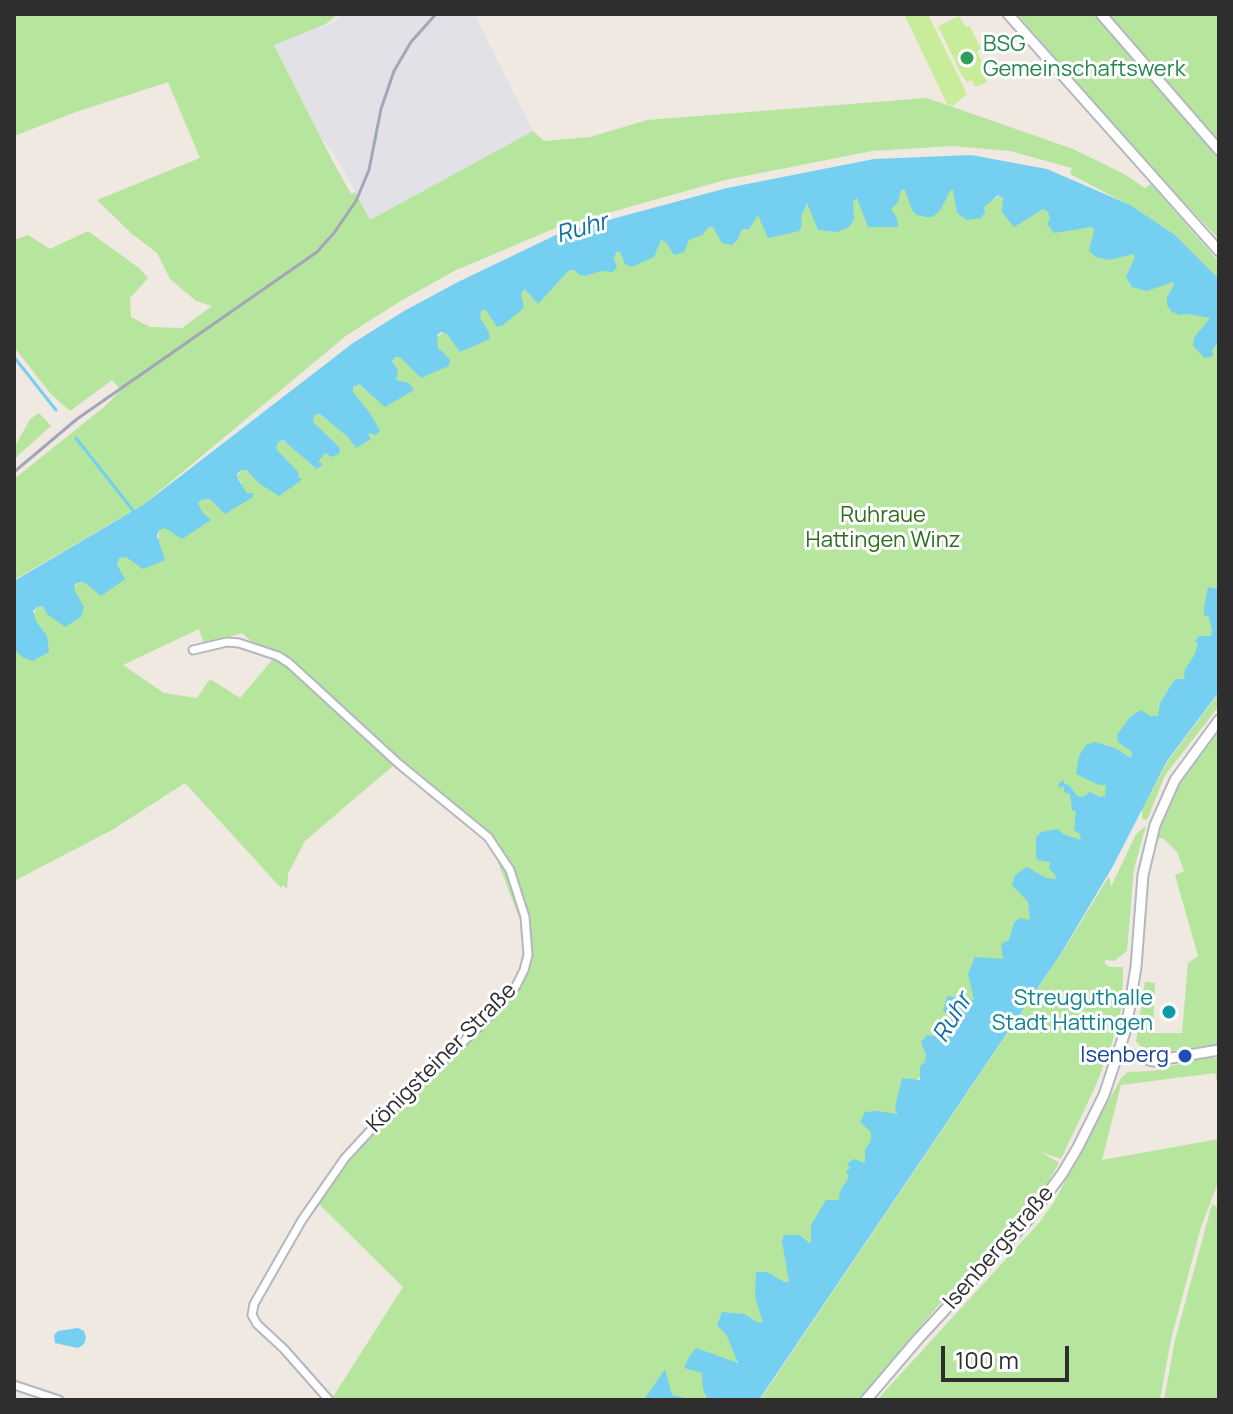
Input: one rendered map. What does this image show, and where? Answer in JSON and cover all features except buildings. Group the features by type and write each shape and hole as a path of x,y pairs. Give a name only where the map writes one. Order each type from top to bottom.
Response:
{"main road":[{"path":"1008,14 1219,251"},
{"path":"1101,14 1219,150"},
{"name":"Isenbergstraße","path":"866,1400 1043,1201 1078,1147 1104,1095 1120,1051 1132,1000 1143,875 1155,825 1175,780 1219,720"},
{"path":"1120,1051 1153,1061 1219,1050"}],"street":[{"name":"Königsteiner Straße","path":"193,650 227,642 239,643 278,656 289,663 382,748 488,837 510,870 525,917 528,955 516,986 480,1026 389,1110 345,1158 302,1220 254,1304 252,1315 257,1324 284,1349 329,1400"},
{"path":"14,1385 59,1400"}],"shaded area":[{"path":"343,14 474,14 533,131 370,220 338,159 320,136 272,40 331,24"}],"green space":[{"path":"14,14 338,14 326,24 274,45 332,160 370,220 533,131 544,141 590,137 647,120 927,98 1073,149 1145,188 1151,184 1219,262 1219,279 1175,235 1129,205 1070,174 1072,168 1010,151 952,146 872,151 725,180 558,227 454,271 347,335 143,505 14,580 14,479 121,390 112,380 70,411 51,394 14,347 14,240 28,235 50,249 88,231 148,278 130,298 131,317 150,327 182,328 212,306 196,301 170,279 157,253 97,200 200,158 168,82 14,136"},
{"path":"904,14 928,14 967,94 953,106 947,104"},
{"path":"1017,14 1219,14 1219,239 1148,165"},
{"name":"BSG Gemeinschaftswerk","path":"959,16 966,27 970,26 981,49 977,51 987,82 975,87 972,80 967,82 962,76 938,26"},
{"name":"Ruhraue Hattingen Winz","path":"954,189 955,196 992,200 1001,195 1003,202 1040,211 1043,209 1091,227 1156,262 1219,324 1219,619 1211,637 1039,909 926,1067 763,1323 710,1400 331,1400 403,1287 317,1202 349,1156 492,1013 521,978 528,941 491,844 394,765 305,841 288,874 287,889 283,885 281,888 185,783 112,830 14,881 14,633 33,616 37,607 43,606 46,612 79,582 86,583 117,566 119,558 159,538 162,528 201,511 198,503 201,500 210,499 242,483 237,477 241,470 246,470 253,477 278,442 282,440 292,447 318,428 313,422 315,415 320,414 327,420 353,392 353,387 359,384 365,390 395,357 443,333 473,312 682,220 906,190","holes":["199,629 204,645 242,633 272,660 240,698 210,679 197,698 164,693 123,665"]},
{"path":"39,413 51,426 14,459 14,448 30,419"},
{"path":"1219,693 1219,706 1165,775 1147,820 1142,819 1142,809 1168,761"},
{"path":"1219,727 1219,1044 1161,1052 1150,1050 1136,1041 1145,982 1155,983 1153,1033 1182,1033 1188,963 1198,956 1175,875 1184,871 1177,852 1163,838 1155,839 1182,780"},
{"path":"1146,826 1134,868 1127,951 1114,961 1105,960 1110,967 1123,967 1122,1006 1112,1043 1061,1159 1041,1152 1059,1163 1040,1196 1008,1234 936,1308 859,1400 760,1400 1065,948 1109,876 1111,887 1136,834"},
{"path":"1202,1058 1219,1058 1219,1090 1215,1073 1121,1085 1102,1160 1219,1139 1219,1180 1201,1227 1171,1339 1160,1400 877,1400 1038,1224 1054,1202 1121,1078 1128,1072 1153,1071"},
{"path":"1212,1204 1219,1208 1219,1400 1164,1400 1175,1340"}],"water":[{"name":"Ruhr","path":"971,155 1047,169 1130,205 1175,235 1219,279 1219,342 1212,350 1213,356 1205,358 1193,346 1194,338 1210,318 1172,312 1167,305 1167,297 1173,282 1147,291 1132,287 1126,277 1135,257 1133,254 1109,260 1096,257 1089,251 1092,227 1054,233 1047,224 1050,219 1048,212 1043,209 1014,227 1002,212 1003,198 998,195 984,207 981,218 967,220 957,213 953,189 941,209 933,217 926,217 912,210 905,190 901,190 898,202 891,209 898,227 868,227 857,198 853,201 854,219 849,227 837,232 818,230 807,203 799,231 768,238 758,215 749,229 742,229 732,245 722,243 713,227 709,227 702,235 689,240 684,252 674,255 666,242 661,240 654,257 631,267 625,264 620,252 616,252 614,259 617,267 613,272 601,271 585,276 569,270 538,304 525,289 521,293 524,308 503,325 497,327 486,310 481,310 480,318 490,339 460,352 447,334 441,332 437,335 438,349 450,360 449,366 421,378 400,357 395,357 392,362 398,370 396,380 409,383 414,390 385,407 359,384 353,387 353,392 380,431 376,435 368,433 371,439 356,448 348,437 320,414 315,415 313,422 339,447 340,453 332,457 325,453 318,462 323,464 317,469 283,440 278,442 276,449 303,479 279,496 246,470 241,470 237,474 238,479 247,493 253,493 253,497 225,514 210,499 201,500 198,503 202,512 211,520 182,539 165,528 159,530 157,536 165,560 143,569 126,557 119,558 117,565 125,579 101,596 85,583 75,584 74,589 84,607 81,617 65,627 47,614 43,606 33,611 47,636 49,652 32,661 14,649 14,581 143,505 353,343 458,282 560,233 727,188 874,159"},
{"path":"1208,587 1219,589 1219,692 1167,761 1113,866 1062,952 759,1400 708,1400 703,1389 702,1373 684,1368 689,1357 696,1348 738,1363 726,1334 717,1326 722,1312 744,1314 763,1323 755,1296 756,1272 767,1272 789,1282 782,1241 784,1235 799,1235 811,1244 811,1225 826,1200 839,1200 840,1191 849,1177 847,1164 854,1159 865,1163 865,1150 871,1140 871,1132 860,1122 865,1112 897,1114 895,1107 902,1078 920,1080 920,1066 925,1062 926,1055 921,1042 927,1035 947,1038 949,1020 960,1017 961,1006 952,1012 945,1013 943,1010 947,996 974,1000 968,974 975,957 1003,959 1001,944 1009,940 1014,923 1019,918 1030,920 1028,902 1012,885 1015,875 1027,867 1046,878 1056,879 1049,869 1050,862 1038,860 1036,856 1036,837 1041,832 1058,829 1081,840 1080,834 1074,830 1076,811 1072,810 1070,794 1064,792 1064,786 1058,788 1059,783 1064,780 1064,784 1069,785 1077,796 1083,797 1090,792 1105,796 1106,785 1099,785 1076,774 1079,756 1086,745 1095,742 1115,748 1131,758 1132,752 1118,742 1117,735 1130,717 1141,710 1150,716 1158,716 1160,703 1175,679 1184,679 1185,669 1195,654 1198,643 1195,641 1199,636 1211,636 1209,617 1204,615"},
{"path":"78,1328 84,1331 86,1338 78,1348 55,1343 54,1335 58,1331"},
{"path":"665,1369 672,1395 695,1400 644,1400"}],"waterway":[{"path":"14,357 56,410"},
{"path":"76,438 135,513"}],"railway":[{"path":"14,472 77,419 317,252 356,201 369,170 381,109 394,71 411,42 436,14"}],"place":[{"name":"BSG Gemeinschaftswerk","path":"967,58"},
{"name":"Streuguthalle Stadt Hattingen","path":"1169,1012"},
{"name":"Isenberg","path":"1185,1056"}]}
